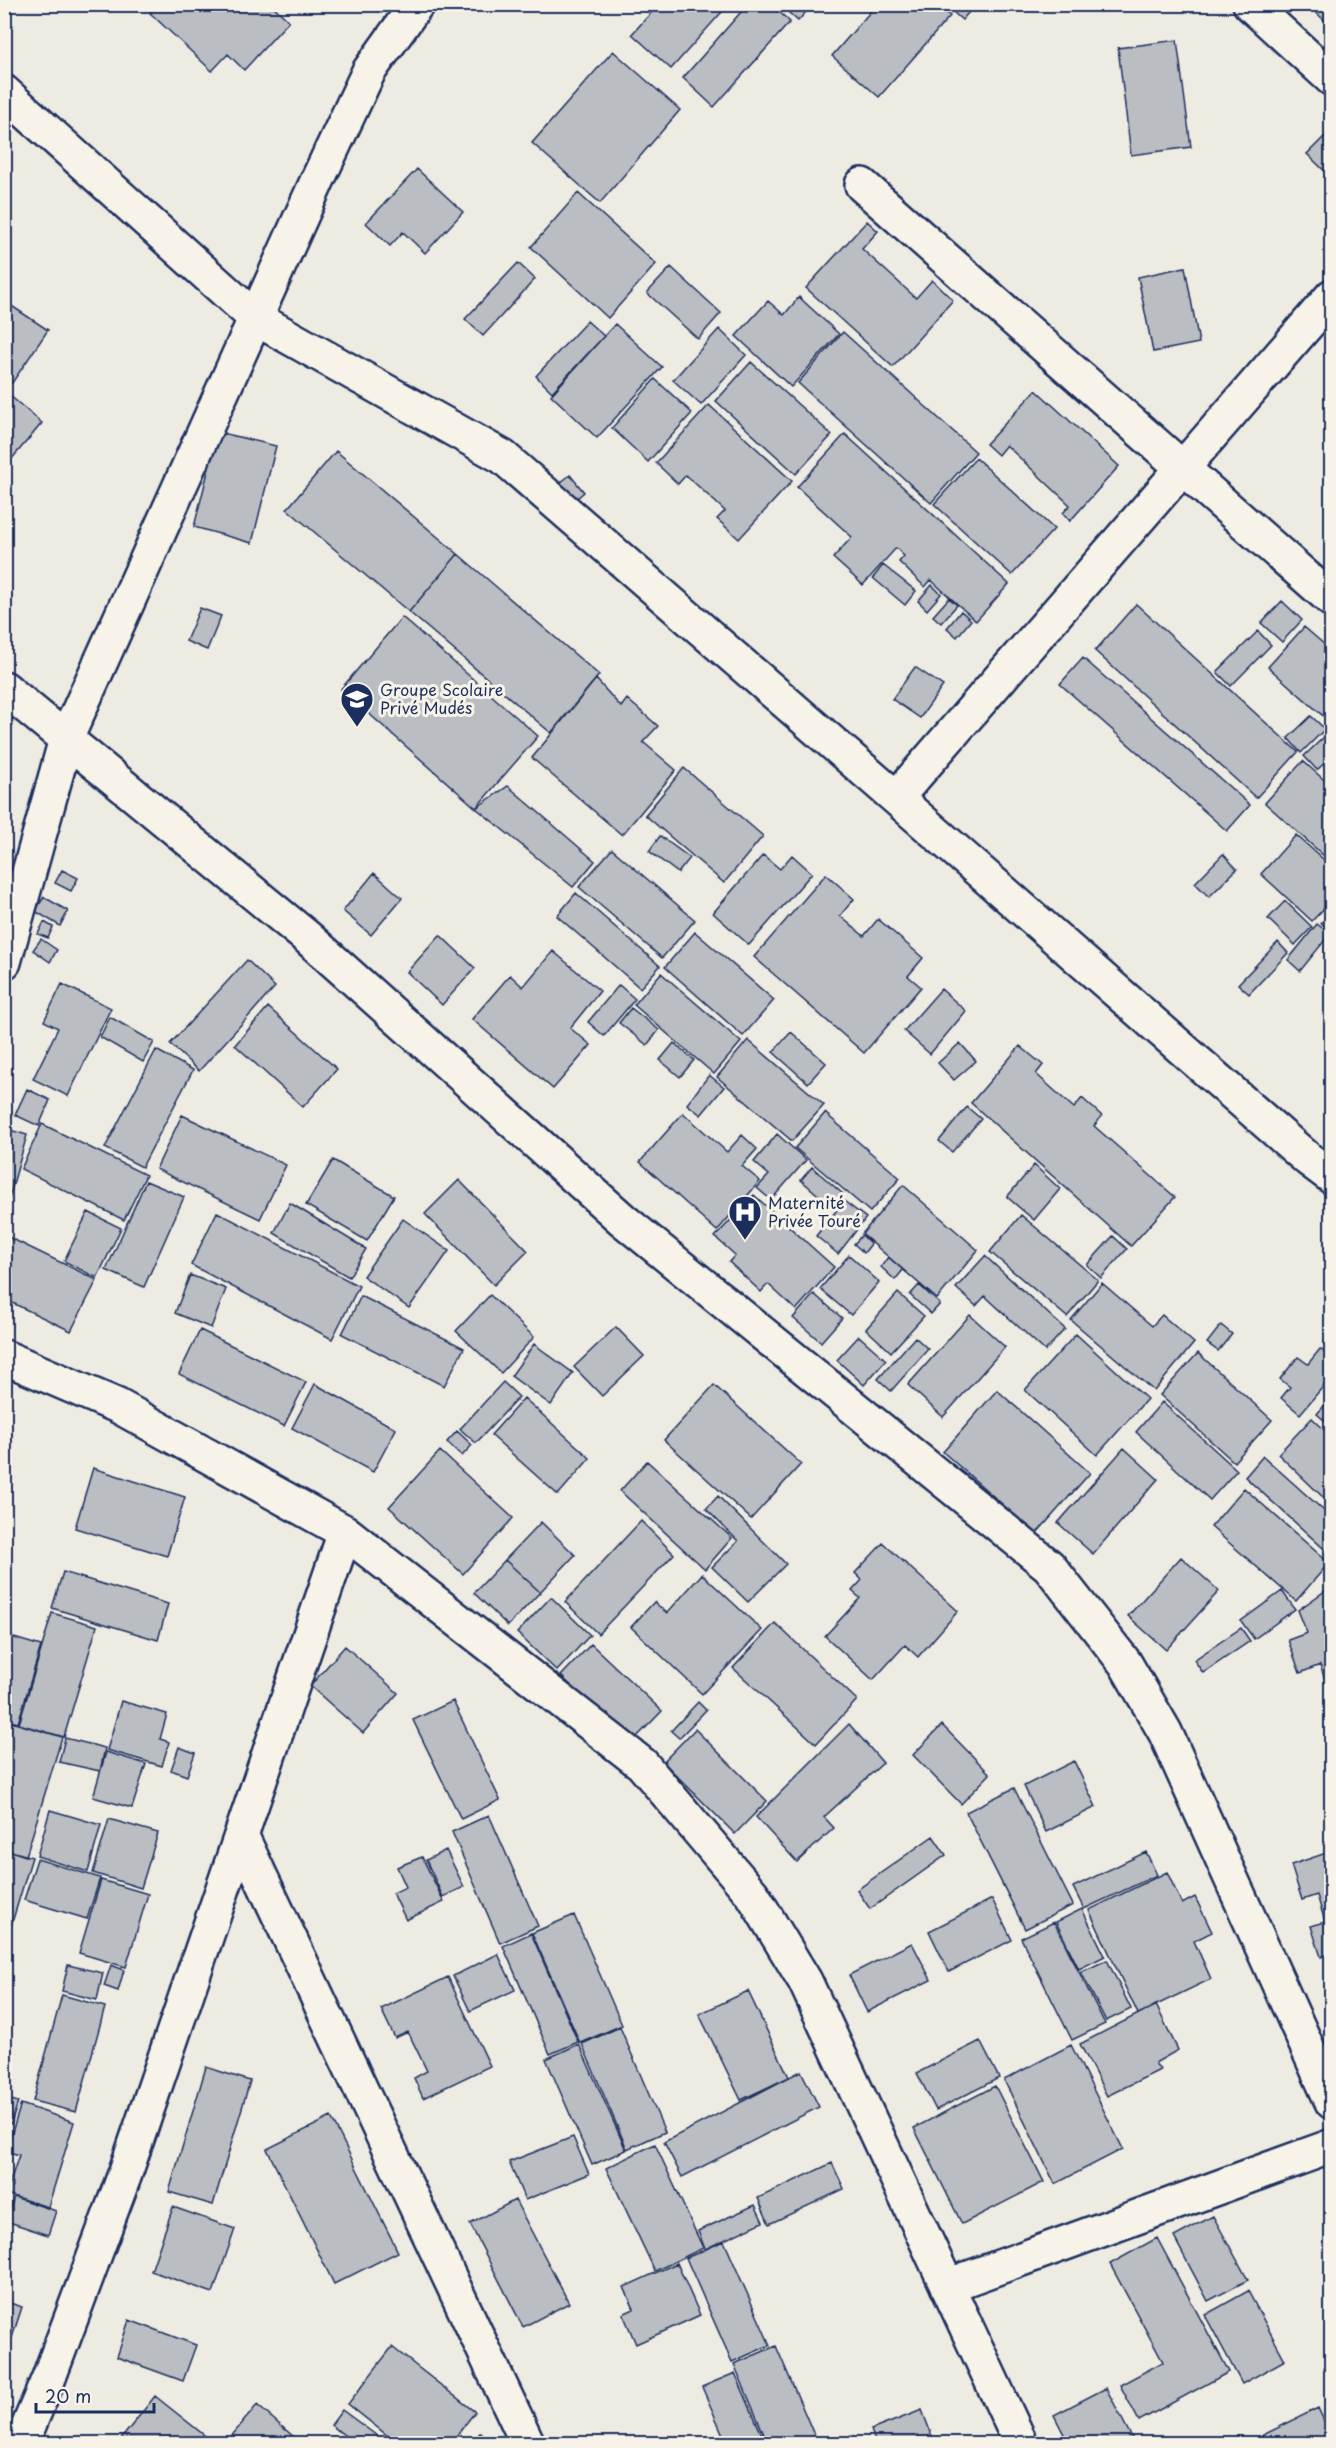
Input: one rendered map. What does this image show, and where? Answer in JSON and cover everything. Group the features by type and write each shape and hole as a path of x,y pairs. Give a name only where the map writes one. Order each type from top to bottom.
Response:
{"street":[{"path":"4,962 66,739 369,71 417,4"},
{"path":"1250,4 1332,79"},
{"path":"4,92 255,318 503,457 1320,1168 1332,1192"},
{"path":"862,185 1332,600"},
{"path":"896,798 1332,296"},
{"path":"4,688 308,938 623,1220 1049,1566 1125,1663 1165,1732 1332,2102"},
{"path":"4,1357 118,1406 345,1532 642,1764 753,1895 805,1981 1021,2444"},
{"path":"21,2444 48,2380 125,2174 345,1532"},
{"path":"242,1837 528,2444"},
{"path":"947,2286 1332,2146"}],"building":[{"path":"157,4 271,4 289,21 244,70 228,54 212,71 150,13"},
{"path":"659,4 729,4 671,69 632,34"},
{"path":"748,4 771,4 790,22 714,107 683,78"},
{"path":"779,4 813,4 798,21"},
{"path":"877,4 937,4 950,16 879,97 832,56"},
{"path":"944,4 976,4 962,20"},
{"path":"1315,4 1332,4 1332,27 1311,8"},
{"path":"1177,40 1191,147 1131,155 1118,48"},
{"path":"613,51 680,110 600,203 532,143"},
{"path":"1332,129 1332,178 1307,154"},
{"path":"417,169 463,212 425,253 403,232 390,246 366,223"},
{"path":"578,193 656,264 608,318 531,247"},
{"path":"867,221 878,231 862,249 916,298 932,280 953,300 893,367 806,288"},
{"path":"518,263 535,279 483,336 465,319"},
{"path":"671,267 721,313 698,339 647,293"},
{"path":"1185,267 1199,343 1153,352 1138,277"},
{"path":"799,297 839,334 791,387 736,336 768,301 784,315"},
{"path":"4,301 48,330 12,383 4,377"},
{"path":"587,321 604,336 552,392 536,376"},
{"path":"615,324 662,367 597,438 551,395"},
{"path":"719,329 746,355 701,405 673,380"},
{"path":"843,332 976,452 931,503 798,383"},
{"path":"751,362 832,435 796,474 716,401"},
{"path":"655,379 692,413 648,462 612,428"},
{"path":"1036,390 1119,466 1070,521 1063,513 1070,505 1006,445 998,455 986,444"},
{"path":"9,395 42,423 10,461 4,457 4,400"},
{"path":"709,405 792,481 739,539 717,519 725,511 686,475 678,484 656,463"},
{"path":"218,432 276,446 252,543 194,527"},
{"path":"845,434 1009,584 976,621 931,580 925,587 899,562 904,556 896,548 863,585 833,558 852,537 797,487"},
{"path":"336,451 458,554 409,612 287,509"},
{"path":"976,458 1054,529 1012,575 934,504"},
{"path":"570,475 584,492 575,500 560,483"},
{"path":"458,554 599,675 551,733 409,612"},
{"path":"883,565 916,591 905,605 873,578"},
{"path":"932,585 941,594 927,610 918,601"},
{"path":"949,598 957,605 941,623 933,616"},
{"path":"1282,601 1302,620 1282,642 1261,623"},
{"path":"1136,604 1298,752 1256,798 1095,651"},
{"path":"200,608 221,616 207,650 186,641"},
{"path":"961,611 971,620 957,637 947,628"},
{"path":"402,617 538,736 476,808 341,689"},
{"path":"1304,627 1332,651 1330,722 1268,667"},
{"path":"1258,631 1271,645 1231,686 1217,672"},
{"path":"1083,658 1250,805 1227,831 1060,684"},
{"path":"915,667 943,686 920,718 892,699"},
{"path":"596,679 621,707 627,699 658,726 643,742 676,770 622,835 532,758"},
{"path":"1311,716 1325,729 1301,753 1288,738"},
{"path":"1325,736 1332,743 1332,756 1317,770 1304,756"},
{"path":"1303,761 1332,787 1332,863 1265,803"},
{"path":"684,768 763,836 724,883 645,815"},
{"path":"508,786 595,861 573,887 476,808"},
{"path":"1296,835 1332,867 1332,900 1312,921 1261,874"},
{"path":"660,836 690,858 678,873 649,851"},
{"path":"612,849 695,920 662,958 579,887"},
{"path":"1223,854 1237,869 1209,897 1195,883"},
{"path":"763,855 780,869 792,855 812,873 749,945 713,913"},
{"path":"62,870 78,878 71,891 55,883"},
{"path":"374,873 402,898 371,935 343,911"},
{"path":"826,874 854,899 840,916 864,936 878,919 923,958 908,976 921,987 864,1053 754,957"},
{"path":"576,893 660,966 640,988 557,916"},
{"path":"44,897 68,911 60,926 35,911"},
{"path":"1285,901 1312,927 1295,945 1268,919"},
{"path":"1332,912 1332,932 1321,923"},
{"path":"44,922 53,927 48,938 38,934"},
{"path":"1317,924 1330,934 1300,971 1288,960"},
{"path":"695,932 774,1000 743,1036 665,967"},
{"path":"440,935 475,968 442,1005 407,972"},
{"path":"41,939 57,950 50,962 33,950"},
{"path":"1278,942 1288,953 1249,994 1238,984"},
{"path":"553,951 600,991 570,1028 591,1045 553,1089 472,1019 510,975 523,987"},
{"path":"247,960 275,987 199,1071 170,1044"},
{"path":"661,973 741,1042 714,1074 634,1005"},
{"path":"62,984 111,1008 68,1096 33,1079 58,1028 44,1021"},
{"path":"619,985 635,999 604,1036 588,1022"},
{"path":"941,989 966,1011 930,1054 904,1031"},
{"path":"268,1007 337,1069 303,1107 235,1045"},
{"path":"631,1008 659,1030 647,1045 619,1023"},
{"path":"110,1017 154,1042 143,1062 100,1037"},
{"path":"791,1032 826,1063 808,1083 773,1052"},
{"path":"748,1040 824,1105 792,1141 717,1077"},
{"path":"674,1043 694,1060 680,1077 660,1060"},
{"path":"960,1043 976,1061 954,1080 938,1063"},
{"path":"1020,1046 1043,1065 1036,1074 1074,1108 1082,1098 1102,1116 1094,1126 1175,1197 1131,1246 971,1103"},
{"path":"156,1050 193,1070 142,1167 105,1148"},
{"path":"709,1075 724,1087 701,1115 687,1104"},
{"path":"27,1089 50,1100 39,1126 15,1115"},
{"path":"967,1107 981,1119 952,1152 939,1141"},
{"path":"683,1113 727,1152 742,1135 757,1149 742,1166 760,1181 717,1231 640,1162"},
{"path":"825,1113 900,1178 870,1212 795,1148"},
{"path":"182,1115 286,1165 260,1219 156,1169"},
{"path":"42,1124 146,1175 124,1220 21,1169"},
{"path":"10,1130 27,1135 4,1216 4,1151"},
{"path":"777,1134 806,1160 771,1200 757,1188 769,1175 754,1162"},
{"path":"333,1160 394,1196 367,1241 306,1205"},
{"path":"1034,1165 1060,1189 1034,1220 1007,1197"},
{"path":"812,1167 843,1194 832,1207 801,1180"},
{"path":"459,1180 528,1251 494,1285 425,1214"},
{"path":"146,1181 184,1197 144,1287 106,1270"},
{"path":"903,1185 978,1250 937,1299 862,1234"},
{"path":"754,1195 834,1267 796,1310 768,1284 761,1292 729,1262 735,1255 715,1237"},
{"path":"844,1201 866,1218 838,1254 816,1236"},
{"path":"290,1203 366,1249 349,1277 274,1233"},
{"path":"88,1212 121,1228 97,1278 64,1261"},
{"path":"217,1212 359,1286 332,1339 191,1265"},
{"path":"1021,1215 1098,1280 1067,1317 990,1252"},
{"path":"403,1219 449,1251 409,1308 363,1276"},
{"path":"4,1235 97,1280 71,1331 4,1299"},
{"path":"862,1235 871,1244 864,1253 854,1244"},
{"path":"1113,1236 1127,1249 1101,1278 1087,1265"},
{"path":"849,1255 879,1282 851,1315 820,1289"},
{"path":"985,1256 1065,1329 1045,1351 985,1296 976,1306 956,1288"},
{"path":"888,1257 903,1270 895,1280 881,1267"},
{"path":"190,1275 226,1289 211,1328 175,1313"},
{"path":"1102,1283 1152,1326 1162,1315 1194,1343 1154,1391 1071,1320"},
{"path":"919,1285 940,1304 931,1314 910,1295"},
{"path":"898,1293 924,1316 891,1352 866,1329"},
{"path":"814,1294 842,1318 821,1342 793,1318"},
{"path":"490,1295 534,1337 501,1373 456,1331"},
{"path":"361,1296 464,1348 444,1386 342,1334"},
{"path":"970,1315 1005,1347 943,1417 908,1385"},
{"path":"1221,1325 1232,1334 1218,1351 1207,1343"},
{"path":"616,1327 644,1356 602,1396 574,1367"},
{"path":"200,1330 306,1382 284,1426 179,1374"},
{"path":"1076,1334 1147,1399 1097,1455 1025,1390"},
{"path":"859,1336 886,1360 864,1385 837,1360"},
{"path":"915,1337 928,1349 891,1391 878,1379"},
{"path":"534,1344 573,1373 551,1405 511,1376"},
{"path":"1320,1349 1332,1358 1332,1376 1300,1414 1281,1398 1290,1387 1280,1379 1298,1357 1308,1364"},
{"path":"1198,1353 1272,1420 1234,1462 1160,1395"},
{"path":"503,1382 519,1397 476,1443 460,1429"},
{"path":"315,1384 396,1429 373,1472 292,1428"},
{"path":"714,1385 801,1464 751,1519 664,1440"},
{"path":"997,1390 1090,1473 1036,1534 943,1452"},
{"path":"1332,1397 1332,1427 1317,1414"},
{"path":"524,1398 590,1458 558,1495 491,1435"},
{"path":"1162,1402 1237,1470 1210,1500 1136,1432"},
{"path":"1312,1418 1332,1437 1332,1494 1326,1500 1278,1454"},
{"path":"457,1431 472,1445 462,1456 447,1442"},
{"path":"1124,1448 1158,1479 1093,1554 1058,1523"},
{"path":"440,1451 513,1518 463,1574 389,1507"},
{"path":"1263,1456 1332,1518 1332,1556 1245,1477"},
{"path":"647,1461 732,1538 705,1569 620,1491"},
{"path":"93,1468 185,1497 167,1556 75,1528"},
{"path":"1244,1488 1329,1563 1296,1601 1211,1527"},
{"path":"718,1496 786,1564 748,1602 712,1567 738,1541 706,1509"},
{"path":"641,1521 674,1554 598,1634 565,1602"},
{"path":"541,1522 575,1555 540,1592 505,1560"},
{"path":"883,1543 958,1611 918,1657 905,1645 873,1680 825,1636 860,1598 852,1591 862,1580 855,1573"},
{"path":"1181,1557 1219,1591 1166,1650 1128,1616"},
{"path":"505,1560 540,1592 508,1626 474,1593"},
{"path":"63,1572 168,1604 158,1640 52,1608"},
{"path":"702,1574 762,1630 702,1694 631,1627 654,1602 667,1613"},
{"path":"1332,1586 1332,1701 1320,1665 1300,1673 1288,1640 1307,1633 1298,1610"},
{"path":"1282,1591 1295,1609 1254,1639 1241,1621"},
{"path":"551,1597 590,1635 557,1671 517,1633"},
{"path":"52,1613 97,1626 64,1737 19,1724"},
{"path":"775,1623 857,1700 816,1744 733,1668"},
{"path":"1241,1628 1250,1641 1203,1673 1194,1660"},
{"path":"4,1635 41,1646 18,1723 4,1719"},
{"path":"591,1644 662,1711 631,1743 561,1676"},
{"path":"345,1646 398,1693 363,1733 310,1686"},
{"path":"121,1701 167,1714 160,1739 169,1742 162,1766 107,1750"},
{"path":"453,1701 500,1800 461,1819 413,1720"},
{"path":"698,1702 706,1710 679,1738 671,1731"},
{"path":"4,1720 62,1737 26,1856 4,1849"},
{"path":"849,1724 883,1763 824,1817 834,1828 797,1862 756,1817"},
{"path":"942,1725 990,1774 961,1804 913,1755"},
{"path":"695,1729 767,1801 735,1834 663,1762"},
{"path":"65,1738 105,1748 100,1771 59,1762"},
{"path":"179,1747 195,1753 187,1776 171,1770"},
{"path":"106,1752 146,1764 132,1808 93,1797"},
{"path":"1074,1761 1096,1807 1046,1832 1024,1786"},
{"path":"1014,1788 1073,1905 1025,1929 966,1812"},
{"path":"50,1810 101,1825 88,1872 37,1856"},
{"path":"489,1815 538,1926 500,1943 452,1832"},
{"path":"109,1819 158,1833 141,1888 93,1873"},
{"path":"933,1836 946,1855 870,1909 857,1890"},
{"path":"4,1849 32,1857 4,1949"},
{"path":"446,1850 464,1887 443,1897 426,1860"},
{"path":"1332,1851 1332,1953 1321,1957 1311,1926 1325,1922 1317,1895 1302,1900 1291,1865"},
{"path":"1146,1852 1157,1875 1084,1909 1073,1887"},
{"path":"422,1857 444,1902 406,1920 393,1893 406,1887 397,1867"},
{"path":"37,1859 100,1878 87,1919 24,1900"},
{"path":"1167,1872 1182,1904 1195,1897 1212,1932 1194,1941 1211,1979 1138,2014 1089,1910"},
{"path":"101,1880 148,1894 126,1967 79,1953"},
{"path":"992,1899 1012,1940 949,1972 929,1931"},
{"path":"1082,1909 1105,1956 1079,1969 1056,1922"},
{"path":"574,1915 622,2025 580,2043 532,1933"},
{"path":"1054,1922 1105,2024 1072,2040 1021,1938"},
{"path":"531,1933 578,2042 550,2054 503,1946"},
{"path":"912,1943 931,1980 867,2012 849,1975"},
{"path":"498,1954 515,1990 470,2011 453,1976"},
{"path":"1107,1960 1131,2009 1106,2021 1081,1972"},
{"path":"68,1965 103,1973 97,2000 62,1991"},
{"path":"111,1965 124,1970 118,1991 104,1986"},
{"path":"448,1977 490,2066 423,2098 414,2078 427,2071 408,2032 395,2038 381,2009"},
{"path":"748,1991 789,2077 741,2100 699,2014"},
{"path":"62,1995 105,2007 76,2112 33,2101"},
{"path":"1156,2005 1178,2050 1155,2063 1160,2070 1107,2096 1080,2044"},
{"path":"620,2027 665,2132 627,2149 582,2044"},
{"path":"980,2041 999,2078 936,2110 917,2073"},
{"path":"579,2044 626,2150 592,2165 546,2059"},
{"path":"1071,2045 1123,2149 1055,2184 1004,2080"},
{"path":"206,2067 250,2081 213,2205 169,2192"},
{"path":"801,2071 819,2107 682,2177 664,2142"},
{"path":"995,2086 1044,2182 962,2224 914,2128"},
{"path":"4,2098 18,2102 11,2124 4,2122"},
{"path":"21,2104 74,2122 48,2207 6,2194 19,2155 6,2151"},
{"path":"331,2117 398,2252 334,2284 267,2149"},
{"path":"573,2137 589,2174 525,2200 509,2162"},
{"path":"655,2144 703,2248 655,2271 606,2168"},
{"path":"832,2163 844,2189 769,2224 758,2198"},
{"path":"14,2197 56,2211 48,2235 6,2221"},
{"path":"515,2200 569,2303 523,2327 470,2224"},
{"path":"755,2205 763,2222 705,2249 698,2231"},
{"path":"173,2207 235,2229 213,2293 151,2271"},
{"path":"1213,2216 1248,2280 1208,2301 1174,2237"},
{"path":"1157,2238 1229,2372 1139,2421 1120,2385 1163,2362 1110,2264"},
{"path":"724,2241 770,2345 732,2362 686,2258"},
{"path":"677,2263 700,2315 636,2344 623,2314 634,2309 624,2287"},
{"path":"1248,2291 1285,2360 1242,2384 1205,2315"},
{"path":"4,2301 22,2307 10,2344 4,2342"},
{"path":"129,2320 196,2345 183,2381 117,2357"},
{"path":"776,2346 818,2444 768,2444 734,2364"},
{"path":"392,2347 475,2412 450,2444 398,2444 348,2404"},
{"path":"735,2373 766,2444 727,2444 702,2387"},
{"path":"1106,2388 1135,2444 1069,2444 1054,2415"},
{"path":"155,2396 209,2439 206,2444 117,2444"},
{"path":"257,2405 302,2444 225,2444"},
{"path":"1318,2408 1332,2438 1332,2444 1267,2444 1263,2435"},
{"path":"342,2410 388,2444 356,2444 331,2425"},
{"path":"922,2410 935,2444 876,2444 871,2430"},
{"path":"480,2433 490,2444 471,2444"}],"place":[{"name":"Groupe Scolaire Privé Mudés","path":"357,728"},
{"name":"Maternité Privée Touré","path":"745,1241"}]}
